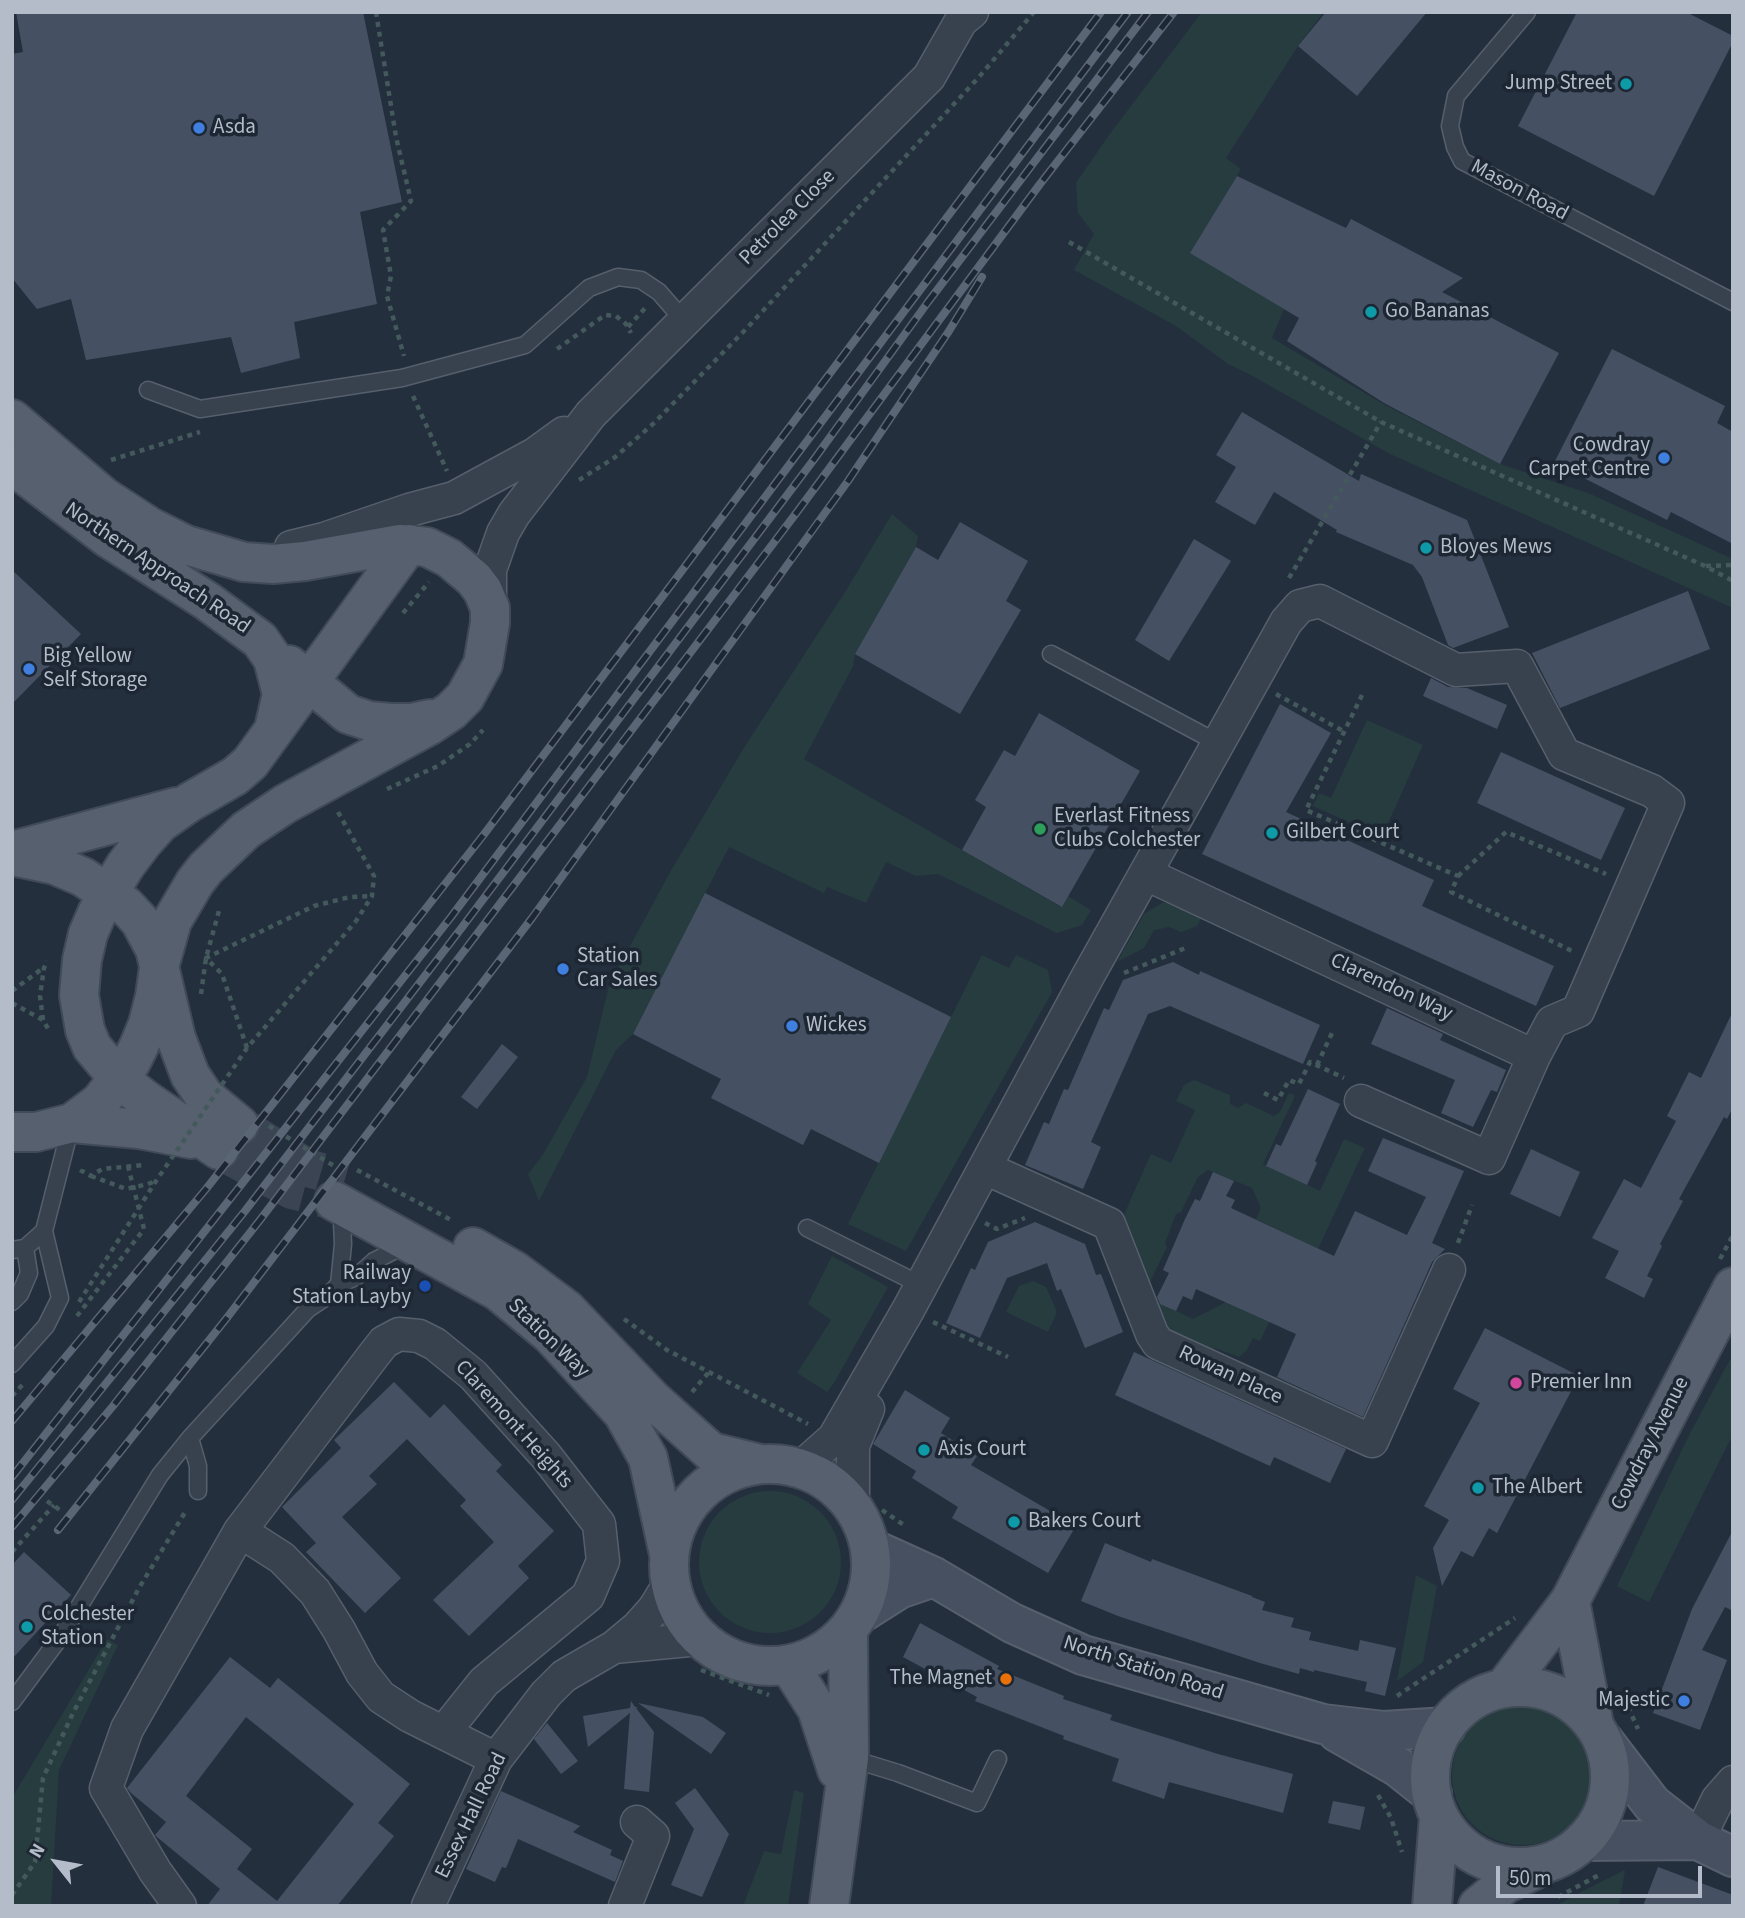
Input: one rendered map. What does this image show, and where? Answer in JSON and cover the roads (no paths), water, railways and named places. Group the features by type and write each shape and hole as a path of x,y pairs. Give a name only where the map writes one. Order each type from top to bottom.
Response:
{"main road":[{"name":"Northern Approach Road","path":"12,419 104,497 149,527 186,545 244,562 272,564 409,544"},
{"name":"Northern Approach Road","path":"12,465 108,538 207,601 260,640 273,659 282,694 274,729"},
{"path":"12,1132 36,1132 97,1101 131,1062 148,1024 159,967 172,921 206,868 246,830 285,804 452,711 470,688 483,664 488,644 490,608 483,591 463,569 441,552 409,544 258,754 242,770 160,823 143,842 109,893 88,934 82,960 79,995 85,1030 92,1047 97,1101"},
{"path":"260,640 348,714 369,721 411,723 452,711"},
{"path":"12,854 190,802"},
{"path":"12,854 64,868 83,877 127,906 149,933 176,1038 190,1076 204,1096 222,1139"},
{"path":"97,1101 139,1129 222,1139"},
{"path":"97,1101 222,1139"},
{"name":"Station Way","path":"343,1197 411,1242 498,1291 535,1321 622,1413 648,1458 669,1570"},
{"name":"Station Way","path":"343,1197 515,1271 566,1309 660,1407 711,1452 760,1464"},
{"name":"Cowdray Avenue","path":"1505,1687 1570,1601 1733,1287"},
{"path":"781,1681 821,1653 853,1622 870,1584 870,1549 865,1504 828,1480 800,1468 760,1464 736,1469 702,1490 690,1503 676,1528 669,1570 680,1611 699,1654 752,1666 781,1681 817,1709 845,1799"},
{"path":"1478,1906 1505,1884 1583,1841 1597,1823 1608,1796 1610,1769 1598,1732 1570,1601"},
{"path":"829,1906 849,1758 853,1622"},
{"path":"1432,1906 1436,1806 1431,1775 1438,1742 1446,1727 1469,1703 1505,1687 1538,1689 1560,1696 1585,1715 1598,1732"},
{"path":"1436,1806 1449,1832 1462,1845 1487,1860 1500,1865 1522,1867 1551,1861"}],"street":[{"name":"Petrolea Close","path":"490,608 490,570 503,533 514,514 591,414 929,77 963,15"},
{"name":"Petrolea Close","path":"186,545 243,552 278,550 324,539 409,510 452,488 535,454 591,414"},
{"name":"Petrolea Close","path":"409,544 452,488"},
{"path":"800,1468 834,1438 915,1298 1096,962 1286,622 1300,606 1320,601 1456,670 1517,666 1564,754 1653,791 1668,803 1578,1011 1552,1022 1489,1158 1361,1101"},
{"name":"Clarendon Way","path":"1146,874 1534,1056"},
{"name":"Rowan Place","path":"985,1168 1109,1224 1152,1334 1158,1343 1372,1441 1449,1270"},
{"path":"865,1504 853,1446 915,1298"},
{"name":"Claremont Heights","path":"180,1906 155,1871 106,1788 127,1729 240,1531 384,1342 399,1334 419,1336 435,1344 473,1375 546,1456 599,1524 603,1561 588,1596 484,1682 444,1732"},
{"path":"240,1531 282,1558 315,1592 340,1630 362,1673 381,1697 410,1716 496,1759"},
{"name":"North Station Road","path":"870,1549 934,1577 1012,1623 1083,1655 1323,1724 1384,1731 1446,1727"},
{"name":"Essex Hall Road","path":"428,1906 496,1759 546,1694 564,1676 614,1647 638,1627 654,1609 669,1570"},
{"path":"853,1622 898,1590 934,1577"},
{"name":"Essex Hall Road","path":"614,1647 699,1654"},
{"name":"North Station Road","path":"1323,1724 1398,1767 1436,1806"},
{"path":"1598,1732 1652,1804 1698,1840 1733,1857"},
{"path":"1698,1840 1718,1799 1733,1782"},
{"path":"625,1906 653,1836 636,1822"},
{"path":"1583,1841 1698,1840"}],"lane":[{"name":"Mason Road","path":"1527,12 1456,96 1450,126 1462,161 1733,302"},
{"path":"148,390 200,410 402,378 525,345 589,288 618,277 641,280 659,292 685,322"},
{"path":"1051,654 1218,743"},
{"path":"12,1302 20,1294 29,1273 18,1249 44,1231 97,1101"},
{"path":"339,1284 343,1244 343,1197"},
{"path":"807,1228 915,1298"},
{"path":"12,1364 46,1326 60,1298 44,1231"},
{"path":"12,1702 61,1636 160,1475 190,1438 308,1309 329,1295 339,1284 356,1277 374,1261 411,1242"},
{"path":"190,1438 198,1466 198,1491"},
{"path":"849,1758 898,1773 977,1804 998,1759"}],"tunnel":[{"path":"239,1125 308,1168 345,1179"},
{"path":"219,1150 292,1190 334,1201"}],"railway":[{"path":"12,1421 206,1189 485,833 1101,12"},
{"path":"12,1477 451,917 1128,12"},
{"path":"12,1500 245,1211 463,926 815,458 928,302 1148,12"},
{"path":"12,1527 113,1406 260,1220 797,512 1040,184 1174,12"},
{"path":"58,1530 226,1319 532,918 848,481 982,277"}],"place":[{"name":"Jump Street","path":"1626,84"},
{"name":"Asda","path":"199,128"},
{"name":"Go Bananas","path":"1371,312"},
{"name":"Cowdray Carpet Centre","path":"1664,458"},
{"name":"Bloyes Mews","path":"1426,548"},
{"name":"Big Yellow Self Storage","path":"29,669"},
{"name":"Everlast Fitness Clubs Colchester","path":"1040,829"},
{"name":"Gilbert Court","path":"1272,833"},
{"name":"Station Car Sales","path":"563,969"},
{"name":"Wickes","path":"792,1026"},
{"name":"Railway Station Layby","path":"425,1286"},
{"name":"Premier Inn","path":"1516,1383"},
{"name":"Axis Court","path":"924,1450"},
{"name":"The Albert","path":"1478,1488"},
{"name":"Bakers Court","path":"1014,1522"},
{"name":"Colchester Station","path":"27,1627"},
{"name":"The Magnet","path":"1006,1679"},
{"name":"Majestic","path":"1684,1701"}]}
